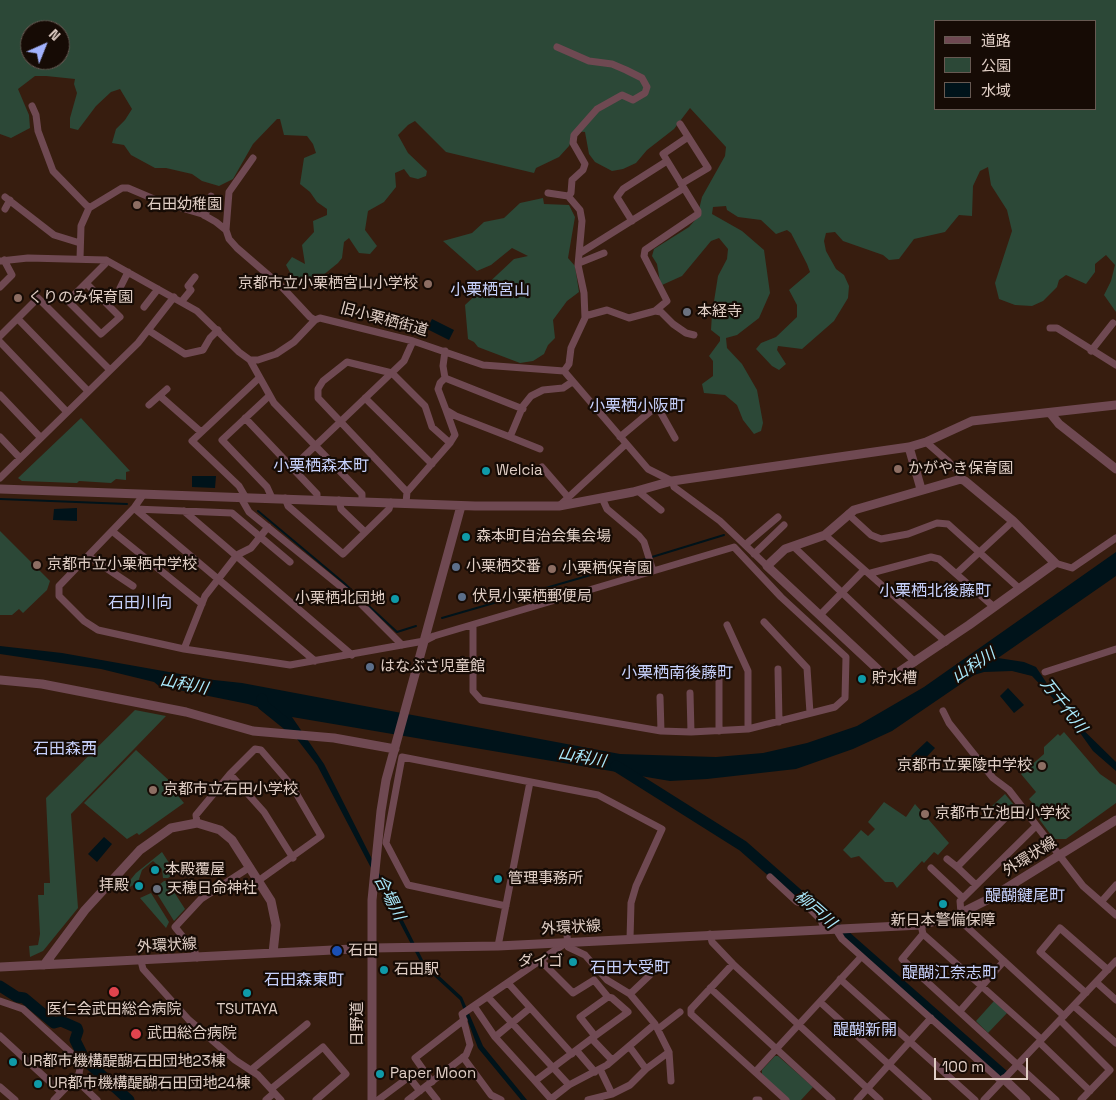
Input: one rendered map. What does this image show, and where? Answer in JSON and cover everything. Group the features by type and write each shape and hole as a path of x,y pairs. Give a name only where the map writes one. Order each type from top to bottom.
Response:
{"street":[{"path":"557,47 589,61 612,64 626,70 642,78 647,87 645,93 633,100 622,95 597,110 574,136 573,144 585,164 583,170 572,180 571,193 568,196"},
{"path":"32,106 36,115 38,131 53,170 88,208"},
{"path":"580,253 708,168 680,124"},
{"path":"655,312 668,301 644,256 646,250 698,214 698,211 663,154 688,137"},
{"path":"250,360 258,360 276,354 294,342 315,320 229,239 226,230 229,192 253,158"},
{"path":"632,220 618,197 623,189 667,161"},
{"path":"80,259 81,226 88,208 122,188 128,188 161,202 205,216 226,230"},
{"path":"548,193 568,196 580,210 582,221 579,263 584,292 585,316 571,348 569,364 564,371 648,469 672,481 674,486 720,521 886,677 890,678 946,642 1055,563"},
{"path":"205,216 211,196"},
{"path":"5,209 7,198 54,235 80,243"},
{"path":"579,263 604,252"},
{"path":"0,287 12,275 2,261 28,258 106,260 182,301 197,311 239,352 250,360 269,396 362,494 362,501"},
{"path":"86,283 120,316 102,334 68,301 86,283 105,264 106,260"},
{"path":"120,288 128,272"},
{"path":"182,301 191,290 188,286 195,277"},
{"path":"144,306 158,289"},
{"path":"0,478 110,370 148,330 174,297"},
{"path":"0,336 38,298 110,370"},
{"path":"585,316 607,310 629,318 661,312 679,328 694,335"},
{"path":"18,319 88,391"},
{"name":"旧小栗栖街道","path":"315,320 331,320 359,329 413,340 492,367 564,371"},
{"path":"1091,351 1113,323"},
{"path":"1050,328 1057,328 1116,365"},
{"path":"148,330 185,354 203,350 210,338 218,330"},
{"path":"293,467 404,361 413,340"},
{"path":"0,342 67,412"},
{"path":"406,503 407,492 455,435 438,389 445,378 443,366 445,351"},
{"path":"407,492 318,398 318,389 323,381 347,362 392,373 425,406 432,427 450,443"},
{"path":"259,378 192,441 239,486 248,512 356,599 402,645"},
{"path":"445,378 523,409"},
{"path":"510,437 531,396 543,390 563,388 572,382"},
{"path":"149,405 167,389"},
{"path":"0,395 41,438"},
{"path":"160,396 200,432"},
{"path":"269,396 222,440 268,487 272,498"},
{"path":"366,398 432,464"},
{"path":"0,489 317,499 461,506 559,506 672,481 908,447 926,442 972,421 1051,414 1116,405"},
{"path":"620,437 657,406 675,438"},
{"path":"446,410 456,416 540,449"},
{"path":"1051,414 1058,424 1116,469"},
{"path":"246,418 317,494 317,499"},
{"path":"0,437 20,458"},
{"path":"926,442 949,462 959,473 960,479"},
{"path":"559,506 626,444"},
{"path":"908,447 921,489"},
{"path":"542,467 568,497"},
{"path":"767,566 785,549 825,535 854,510 960,479 966,481 1013,521 1055,563 1072,568 1116,538"},
{"path":"638,490 661,510"},
{"path":"143,495 134,508 62,582 58,591 62,599 84,622 98,630 184,649 290,665 424,642 434,636 473,626 734,547 781,597 846,657 846,698 835,707 748,729 691,732 661,731 480,700 473,691 473,626"},
{"path":"285,498 288,506 343,554 389,509 391,502"},
{"path":"602,498 608,509 644,542 653,571"},
{"path":"339,500 341,510 365,532"},
{"name":"日野道","path":"372,1100 373,882 386,780 461,506"},
{"path":"134,508 232,513 290,562"},
{"path":"134,508 315,661"},
{"path":"184,511 352,655"},
{"path":"848,514 871,536 880,538 908,534 937,523 948,524 1020,589"},
{"path":"745,545 778,517"},
{"path":"957,572 1013,521"},
{"path":"754,554 784,525"},
{"path":"184,649 202,604 219,579 237,555 250,548 268,527"},
{"path":"112,531 202,604"},
{"path":"825,535 868,571 946,642"},
{"path":"794,547 915,662"},
{"path":"88,556 133,586"},
{"path":"820,615 868,571 931,557 945,562 994,608"},
{"path":"764,622 807,668 810,713"},
{"path":"727,624 748,671 748,729"},
{"path":"1045,672 1116,649"},
{"path":"778,669 779,722"},
{"path":"719,676 719,731"},
{"path":"0,680 116,698 186,712 253,731 396,745"},
{"path":"690,693 691,732"},
{"path":"660,697 661,731"},
{"path":"943,711 949,723 993,778 1009,790 1083,886 1116,915"},
{"path":"197,823 196,815 230,774 258,748 292,786 321,836 293,858 258,881"},
{"path":"506,906 408,886 386,843 392,802 402,757 598,795 662,830 631,902 630,940"},
{"path":"230,774 264,812 293,858"},
{"path":"498,946 530,782"},
{"path":"957,867 1019,804"},
{"name":"外環状線","path":"0,966 197,958 372,948 498,946 567,938 630,940 835,928 922,929 987,900 1116,820"},
{"path":"44,965 85,910 140,850 171,828 197,823 215,828 227,835 236,845 271,901 276,924 273,953"},
{"path":"1036,826 960,901 958,914 1062,1018 1110,1070 1081,1100"},
{"path":"947,859 976,885"},
{"path":"197,958 195,952 175,927 201,900 250,867"},
{"path":"932,868 963,898"},
{"path":"770,877 797,902 804,903 821,920 824,929"},
{"path":"1101,902 1116,885"},
{"path":"835,928 842,939 861,957 1026,1100"},
{"path":"1086,993 1040,952 1060,928 1108,970"},
{"path":"1056,1100 902,959 922,929 1090,1091"},
{"path":"710,934 712,942 733,964 880,1100"},
{"path":"437,1100 426,1086 415,1058 473,1007 541,961 567,938"},
{"path":"567,938 568,946 585,955 607,980 630,994 656,1027 669,1052 671,1081"},
{"path":"756,1071 861,957"},
{"path":"141,960 143,968 189,1020 235,1060 250,1070 281,1100"},
{"path":"960,1011 1004,960"},
{"path":"535,1081 628,1012 612,998 608,997 594,980 573,993 541,961"},
{"path":"988,1098 1002,1080 1116,961"},
{"path":"733,964 691,1009 691,1014 786,1100"},
{"path":"630,994 650,975"},
{"path":"840,980 975,1100"},
{"path":"1096,982 1116,1000"},
{"path":"508,983 574,1052 598,1070 612,1094"},
{"path":"710,988 832,1100"},
{"path":"488,997 569,1085"},
{"path":"608,997 580,1017 593,1037 612,1060"},
{"path":"0,1001 24,1009 80,1059 82,1066 74,1079 54,1100"},
{"path":"820,1002 928,1100"},
{"path":"1074,1006 1116,1043"},
{"path":"473,1007 494,1037 551,1099 569,1085 598,1070 628,1046 680,1012"},
{"path":"494,1037 530,1008"},
{"path":"408,1100 463,1057 470,1045 464,1016"},
{"path":"857,1100 931,1018"},
{"path":"250,1070 307,1024"},
{"path":"0,1036 62,1092"},
{"path":"628,1046 646,1069"},
{"path":"266,1100 273,1091 323,1047 346,1074 316,1100"},
{"path":"588,1100 612,1094 630,1085 646,1069 669,1052"},
{"path":"463,1057 490,1098 502,1100"},
{"path":"378,1100 409,1077 426,1086"},
{"path":"74,1079 97,1100"},
{"path":"0,1087 15,1100"}],"green space":[{"path":"0,0 1116,0 1116,312 1104,295 1111,281 1115,265 1106,255 1095,264 1095,272 1086,284 1066,275 1059,280 1057,287 1043,301 1032,306 1015,305 999,299 995,283 1012,231 1007,210 991,185 988,167 980,171 973,186 972,216 959,215 945,232 914,239 899,259 889,260 883,255 843,241 835,232 826,233 824,241 826,251 836,269 844,275 849,286 848,298 834,321 802,349 778,346 777,350 786,364 779,370 772,366 756,349 761,343 776,337 797,317 797,305 789,290 810,272 807,264 791,233 787,230 776,234 761,220 738,217 727,210 726,206 713,207 712,214 742,231 764,250 770,293 759,318 737,335 726,338 727,348 742,364 757,390 763,423 761,431 754,434 743,420 737,405 725,395 704,393 702,384 713,376 713,361 709,356 720,341 720,337 711,330 712,314 718,276 727,259 728,249 719,238 711,241 682,276 662,285 657,264 652,256 654,249 689,227 697,218 702,197 725,156 726,147 690,108 674,129 647,150 636,163 623,169 612,171 595,162 589,154 585,132 576,131 569,146 559,157 536,168 534,173 446,152 415,121 398,135 408,153 427,171 426,176 418,179 410,177 404,169 395,173 396,187 384,202 368,211 365,230 377,246 370,254 359,253 349,238 344,242 342,258 338,263 322,276 307,282 293,278 286,265 292,257 305,264 302,245 314,232 313,221 327,215 327,209 317,202 310,192 300,184 304,158 316,153 313,144 307,136 284,135 280,119 277,119 253,144 233,179 219,186 202,181 192,174 166,168 155,168 131,155 124,145 112,143 116,129 132,109 120,89 111,92 96,106 78,130 70,128 70,118 77,93 74,84 75,79 35,76 18,89 29,115 30,128 11,138 0,134"},
{"path":"543,198 544,204 569,205 575,217 568,258 575,266 579,292 567,301 553,320 555,338 548,345 544,354 533,361 520,363 478,347 468,339 465,305 514,259 528,256 512,248 491,265 477,271 443,241 472,233 484,222 504,218 520,203"},
{"path":"81,418 130,471 126,472 126,480 116,479 111,483 79,481 77,483 22,481 18,478"},
{"path":"0,531 50,581 47,590 23,613 19,609 12,615 0,615"},
{"path":"135,710 166,716 71,814 78,908 43,951 30,957 29,946 38,945 40,934 38,895 44,895 44,883 50,883 46,798"},
{"path":"1064,732 1100,774 1116,785 1116,803 1066,839 1054,839 1039,819 1043,816 1029,799 1036,792 1021,774 1044,754 1044,747 1058,734 1060,736"},
{"path":"136,750 174,785 184,803 139,835 137,833 127,839 84,803"},
{"path":"1005,794 1014,805 1001,818 991,807"},
{"path":"884,802 906,817 915,804 949,843 938,855 934,852 924,863 922,861 897,888 893,882 885,882 859,856 851,858 843,850 861,830 868,836 875,829 868,822"},
{"path":"162,852 173,869 170,872 172,875 168,878 163,878 162,869 153,861 142,870 138,882 130,887 127,884 136,873"},
{"path":"164,881 167,881 185,909 174,921 154,889"},
{"path":"151,893 169,922 166,928 140,898"},
{"path":"994,1001 1007,1013 988,1033 976,1021"},
{"path":"775,1056 778,1056 813,1087 801,1100 788,1100 762,1074 762,1070"}],"water":[{"path":"432,319 454,330 449,340 427,329"},
{"path":"192,476 216,476 215,488 192,487"},
{"path":"77,508 77,521 53,520 54,509"},
{"name":"山科川","path":"1116,552 1116,576 998,658 1024,662 1036,667 1068,715 1116,762 1116,771 1093,751 1063,709 1032,676 1012,671 984,672 974,675 892,731 853,749 796,769 707,779 670,781 292,717 324,764 424,962 462,997 483,1046 527,1100 521,1100 478,1048 460,1000 422,965 317,765 277,713 248,704 159,686 154,682 101,669 0,654 0,646 62,653 214,680 242,683 620,754 716,757 763,753 807,743 857,726 924,687"},
{"path":"1008,688 1024,705 1014,713 1000,696"},
{"path":"927,741 935,748 919,765 911,756"},
{"path":"104,837 112,844 97,862 88,854"}],"waterway":[{"path":"0,499 127,504"},
{"path":"258,511 344,583 397,632 416,626"},
{"path":"652,557 724,535"},
{"path":"442,618 646,559"},
{"name":"合場川","path":"262,699 263,705 294,730"},
{"name":"柳戸川","path":"616,766 743,846 1003,1075"},
{"path":"0,986 17,997 24,998 54,1023 61,1021 77,1028 75,1040 85,1060 129,1100"}],"place":[{"name":"石田幼稚園","path":"137,205"},
{"name":"京都市立小栗栖宮山小学校","path":"428,284"},
{"name":"くりのみ保育園","path":"18,298"},
{"name":"本経寺","path":"687,312"},
{"name":"かがやき保育園","path":"898,469"},
{"name":"Welcia","path":"486,471"},
{"name":"森本町自治会集会場","path":"466,537"},
{"name":"京都市立小栗栖中学校","path":"37,565"},
{"name":"小栗栖交番","path":"456,567"},
{"name":"小栗栖保育園","path":"552,569"},
{"name":"伏見小栗栖郵便局","path":"462,597"},
{"name":"小栗栖北団地","path":"395,599"},
{"name":"はなぶさ児童館","path":"370,667"},
{"name":"貯水槽","path":"862,679"},
{"name":"京都市立栗陵中学校","path":"1042,766"},
{"name":"京都市立石田小学校","path":"153,790"},
{"name":"京都市立池田小学校","path":"925,814"},
{"name":"本殿覆屋","path":"155,870"},
{"name":"管理事務所","path":"498,879"},
{"name":"拝殿","path":"139,886"},
{"name":"天穂日命神社","path":"157,889"},
{"name":"新日本警備保障","path":"943,904"},
{"name":"石田","path":"337,951"},
{"name":"ダイゴ","path":"573,962"},
{"name":"石田駅","path":"384,970"},
{"name":"医仁会武田総合病院","path":"114,992"},
{"name":"TSUTAYA","path":"247,993"},
{"name":"武田総合病院","path":"136,1034"},
{"name":"UR都市機構醍醐石田団地23棟","path":"13,1062"},
{"name":"Paper Moon","path":"380,1074"},
{"name":"UR都市機構醍醐石田団地24棟","path":"38,1084"}],"district":[{"name":"小栗栖宮山","path":"490,291"},
{"name":"小栗栖小阪町","path":"637,407"},
{"name":"小栗栖森本町","path":"321,467"},
{"name":"小栗栖北後藤町","path":"935,592"},
{"name":"石田川向","path":"140,604"},
{"name":"小栗栖南後藤町","path":"677,674"},
{"name":"石田森西","path":"65,750"},
{"name":"醍醐鍵尾町","path":"1025,897"},
{"name":"石田大受町","path":"630,969"},
{"name":"醍醐江奈志町","path":"950,974"},
{"name":"石田森東町","path":"304,981"},
{"name":"醍醐新開","path":"865,1031"}],"water label":[{"name":"万千代川","path":"1063,706"}]}
